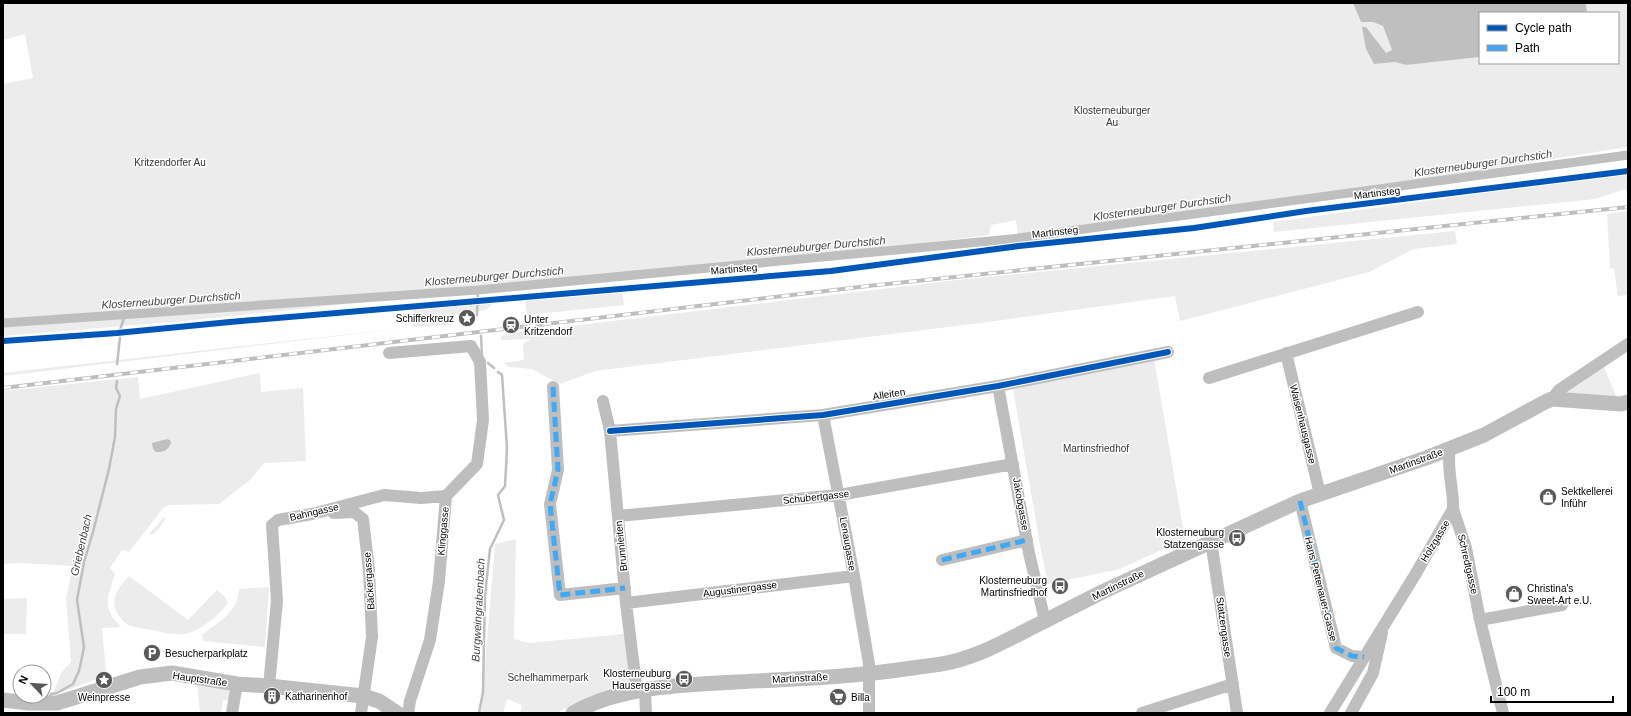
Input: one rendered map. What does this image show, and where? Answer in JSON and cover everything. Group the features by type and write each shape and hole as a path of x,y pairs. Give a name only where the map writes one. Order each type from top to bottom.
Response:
{"main road":[{"path":"1552,399 1621,404 1628,402"},
{"name":"Martinstraße","path":"573,713 584,707 608,699 641,691 687,685 868,674 952,662 998,646 1045,621 1074,608 1102,592 1300,501 1450,449 1484,435 1552,399"},
{"name":"Hauptstraße","path":"3,700 29,708 57,704 140,677 172,673 237,684 363,696 379,701 397,713"}],"street":[{"path":"1209,378 1418,312"},
{"name":"Martinstraße","path":"1552,399 1559,390 1628,344"},
{"name":"Klinggasse","path":"389,353 471,346 480,362 483,420 477,464 446,496 439,581 430,640 410,701 408,713"},
{"name":"Alleiten","path":"610,431 823,415 998,386 1168,352"},
{"name":"Waisenhausgasse","path":"1286,353 1320,494"},
{"name":"Jakobgasse","path":"998,386 1027,540 1045,621"},
{"path":"553,387 558,470 550,504 560,595 625,588"},
{"name":"Brunnleiten","path":"604,401 610,431 626,602 646,713"},
{"name":"Lenaugasse","path":"823,415 854,576 869,664 869,713"},
{"name":"Holzgasse","path":"1330,713 1453,509 1454,497 1448,457 1450,449"},
{"name":"Schubertgasse","path":"618,516 839,495 1013,464"},
{"name":"Bahngasse","path":"269,686 276,601 272,525 278,520 312,514 384,495 420,498 446,496"},
{"name":"Hans Pettenauer-Gasse","path":"1300,501 1336,648 1352,656 1364,656"},
{"name":"Schredtgasse","path":"1453,509 1466,548 1480,620 1503,713"},
{"name":"Bäckergasse","path":"312,514 354,512 363,519 369,570 372,637 360,713"},
{"path":"942,560 1027,540"},
{"name":"Statzengasse","path":"1211,541 1237,713"},
{"name":"Augustinergasse","path":"626,602 854,576"},
{"path":"1480,620 1562,605"},
{"name":"Holzgasse","path":"1351,713 1373,674 1384,624"},
{"path":"232,713 237,684"},
{"path":"1142,713 1232,684"}],"green space":[{"name":"Kritzendorfer Au","path":"3,3 1353,3 1361,22 1373,22 1383,26 1392,50 1386,54 1366,27 1362,27 1374,64 1395,62 1406,65 1479,57 1479,64 1619,64 1619,12 1587,12 1586,3 1628,3 1628,194 1627,197 1626,189 1595,199 1274,232 1273,222 1627,173 1627,147 1019,244 1016,220 991,225 989,235 871,250 184,321 3,336 3,84 33,78 25,34 3,40"},
{"path":"1628,211 1628,295 1618,296 1614,269 1610,268 1607,214"},
{"path":"1455,231 1457,244 1414,249 1369,272 1180,321 1175,296 988,322 595,371 560,384 532,369 509,367 504,363 524,360 523,344 531,339 501,340 501,336 512,333 957,280"},
{"path":"622,291 624,305 527,315 525,298"},
{"path":"494,303 486,310 450,316 450,325 413,327 413,309"},
{"path":"413,327 3,376 3,373"},
{"name":"Martinsfriedhof","path":"1154,359 1185,539 1120,569 1048,584 1013,389"},
{"path":"1604,367 1617,398 1558,396"},
{"path":"260,373 261,392 303,388 306,461 264,463 250,480 219,504 170,505 163,508 129,552 122,550 110,568 115,574 109,596 108,608 121,627 102,628 106,671 94,680 52,696 61,673 71,662 66,598 73,566 21,563 3,564 3,391 138,377 140,399"},
{"path":"164,517 164,521 161,525 150,535 150,533"},
{"name":"Schelhammerpark","path":"516,539 514,639 529,643 624,634 630,684 588,697 557,713 520,713 522,705 507,699 503,713 481,713 495,544"},
{"path":"129,576 188,620 217,590 225,597 228,603 210,621 189,633 170,634 133,627 128,625 119,616 114,605 114,600 118,590"},
{"path":"269,587 265,647 203,641 202,635 231,611 238,598 239,589"},
{"path":"27,598 26,634 3,634 3,599"},
{"path":"197,682 226,687 231,694 230,700 223,700 221,713 200,713"}],"shaded area":[{"path":"1353,3 1586,3 1587,12 1479,12 1479,57 1406,65 1395,62 1374,64 1366,49 1362,27 1366,27 1386,53 1392,50 1383,26 1373,22 1361,22"},
{"path":"167,439 170,440 171,443 167,449 156,452 153,449 152,443"}],"waterway":[{"name":"Klosterneuburger Durchstich","path":"3,323 478,290 1011,239 1628,155"},
{"path":"477,315 478,290"},
{"name":"Griebenbach","path":"120,330 125,315"},
{"path":"481,336 482,355"},
{"name":"Griebenbach","path":"117,364 120,337"},
{"name":"Burgweingrabenbach","path":"488,363 494,368"},
{"name":"Burgweingrabenbach","path":"479,713 483,692 485,595 490,549 504,520 498,495 505,486 507,448 502,375 498,372"},
{"name":"Griebenbach","path":"52,694 57,693 73,684 81,662 84,647 77,600 84,562 109,469 115,437 116,409 120,396 116,388 117,381"}],"railway":[{"path":"3,388 868,286 1628,207"}],"marked path":[{"path":"553,387 558,470 550,504 560,595 625,588"},
{"path":"1300,501 1336,648 1352,656 1364,657"},
{"path":"942,560 1027,540"}],"cycle path":[{"name":"Martinsteg","path":"3,341 117,333 831,271 1019,246 1194,228 1306,211 1628,171"},
{"path":"610,431 823,415 998,386 1168,352"}],"place":[{"name":"Schifferkreuz","path":"467,318"},
{"name":"Unter Kritzendorf","path":"511,325"},
{"name":"Sektkellerei Inführ","path":"1548,497"},
{"name":"Klosterneuburg Statzengasse","path":"1237,538"},
{"name":"Klosterneuburg Martinsfriedhof","path":"1060,586"},
{"name":"Christina's Sweet-Art e.U.","path":"1514,594"},
{"name":"Besucherparkplatz","path":"152,653"},
{"name":"Klosterneuburg Hausergasse","path":"684,679"},
{"name":"Weinpresse","path":"104,680"},
{"name":"Katharinenhof","path":"272,696"},
{"name":"Billa","path":"838,697"}],"park label":[{"name":"Klosterneuburger Au","path":"1112,116"}]}
